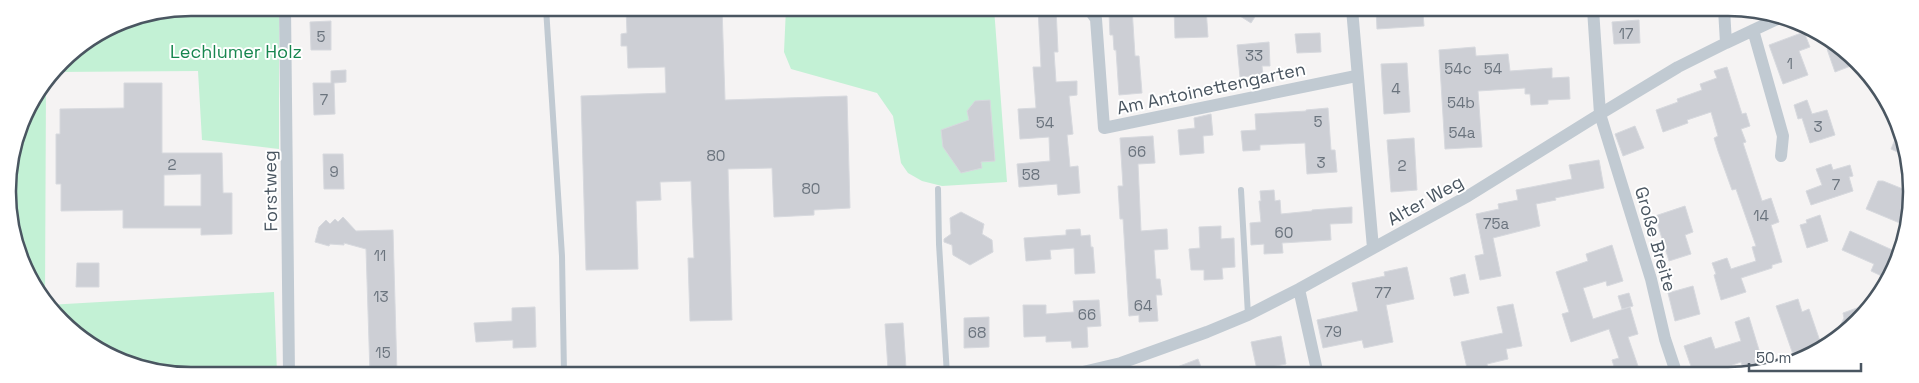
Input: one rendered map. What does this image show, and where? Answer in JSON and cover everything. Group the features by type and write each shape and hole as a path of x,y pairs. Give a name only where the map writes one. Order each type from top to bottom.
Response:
{"street":[{"name":"Am Antoinettengarten","path":"1094,16 1096,20 1104,128 1356,76"},
{"path":"1352,16 1356,76 1373,248"},
{"name":"Große Breite","path":"1593,16 1600,114 1650,278 1665,339 1674,366"},
{"path":"1724,16 1726,43"},
{"name":"Forstweg","path":"286,17 289,367"},
{"name":"Alter Weg","path":"1104,366 1207,332 1248,315 1299,289 1468,196 1678,68 1771,22"},
{"path":"1753,30 1783,136 1782,156"},
{"path":"1299,289 1316,366"}],"lane":[{"path":"547,17 562,256 564,367"},
{"path":"938,189 939,244 947,367"},
{"path":"1241,190 1248,315"}],"green space":[{"path":"995,16 1007,182 942,186 922,181 908,173 901,163 893,116 877,93 791,69 784,52 786,17"},
{"name":"Lechlumer Holz","path":"180,17 279,17 279,149 202,140 198,71 64,72 94,46 114,34 146,22"},
{"path":"46,94 45,287 34,269 22,237 16,192 22,146 34,114"},
{"path":"274,292 277,367 192,367 146,361 114,349 94,337 76,323 58,304"}],"building":[{"path":"1038,16 1056,16 1058,52 1054,52 1056,82 1077,81 1077,95 1069,96 1073,134 1067,135 1070,167 1078,166 1080,193 1058,195 1057,184 1019,187 1017,164 1050,161 1049,137 1020,139 1018,109 1036,108 1033,67 1041,67"},
{"path":"1109,16 1133,16 1135,56 1139,56 1142,93 1119,95 1116,50 1114,50 1113,35 1110,35"},
{"path":"1174,16 1207,16 1208,37 1175,38"},
{"path":"1240,16 1255,16 1251,23"},
{"path":"1376,16 1423,16 1424,26 1377,29"},
{"path":"626,17 722,17 725,100 847,96 850,208 814,210 814,215 774,217 772,168 728,169 732,320 690,321 688,258 694,258 691,181 660,182 661,200 636,201 638,269 586,270 581,96 666,93 665,67 628,68 627,46 621,46 621,34 627,33"},
{"path":"1639,20 1640,43 1614,44 1612,22"},
{"path":"331,21 331,50 311,50 310,22"},
{"path":"1320,33 1321,52 1297,53 1295,34"},
{"path":"1802,33 1805,34 1810,47 1799,51 1808,75 1783,84 1769,45"},
{"path":"1269,42 1270,66 1262,66 1263,75 1240,77 1237,45"},
{"path":"1475,47 1476,56 1508,54 1510,71 1552,68 1552,78 1569,77 1570,99 1548,100 1548,104 1531,105 1530,94 1525,94 1525,88 1478,91 1482,147 1445,149 1439,50"},
{"path":"1827,49 1834,52 1849,66 1835,72"},
{"path":"1407,63 1410,112 1384,114 1381,64"},
{"path":"1727,67 1742,114 1746,113 1750,126 1741,129 1746,142 1743,143 1762,201 1771,198 1779,222 1771,225 1782,262 1772,265 1772,268 1741,278 1746,292 1721,300 1712,263 1727,258 1731,269 1756,261 1752,247 1756,246 1736,189 1732,190 1718,151 1714,138 1718,136 1711,112 1687,120 1688,123 1663,132 1656,110 1678,102 1677,99 1702,90 1700,84 1717,78 1714,71"},
{"path":"346,70 346,82 334,83 335,114 314,115 313,83 331,83 331,71"},
{"path":"124,83 162,83 162,153 222,153 223,193 232,193 232,234 201,235 201,228 123,228 123,210 61,211 61,184 56,184 56,134 60,134 60,109 124,108","holes":["201,174 201,206 164,206 164,175"]},
{"path":"990,100 995,161 981,162 982,168 961,173 943,147 941,130 969,120 967,111 975,101"},
{"path":"1807,100 1812,114 1827,110 1835,135 1810,143 1802,118 1798,119 1794,105"},
{"path":"1328,108 1331,150 1335,150 1337,172 1307,174 1305,143 1260,145 1260,150 1243,151 1241,131 1256,130 1255,114"},
{"path":"1211,114 1213,135 1203,136 1204,153 1180,155 1178,130 1195,128 1194,118"},
{"path":"1635,126 1644,148 1623,156 1615,134"},
{"path":"1153,136 1155,163 1138,164 1141,231 1167,229 1168,249 1154,250 1156,279 1160,279 1162,295 1156,295 1158,321 1139,322 1139,315 1129,316 1123,219 1120,219 1118,186 1123,186 1120,138"},
{"path":"1414,138 1417,190 1391,192 1387,140"},
{"path":"1895,140 1898,152 1891,149"},
{"path":"323,154 343,154 344,189 324,189"},
{"path":"1599,160 1604,188 1536,204 1540,226 1493,238 1501,276 1480,280 1475,256 1484,254 1476,214 1499,209 1498,204 1518,200 1516,190 1572,179 1569,165"},
{"path":"1831,164 1833,170 1850,165 1853,176 1849,177 1853,191 1811,205 1806,191 1822,185 1816,169"},
{"path":"1878,181 1883,181 1903,189 1900,223 1866,209"},
{"path":"1274,190 1275,201 1280,200 1281,214 1352,207 1352,223 1330,224 1331,240 1282,243 1283,253 1264,254 1264,244 1251,245 1250,223 1261,222 1260,191"},
{"path":"1685,206 1693,232 1685,235 1691,254 1669,261 1655,216"},
{"path":"961,212 984,224 982,234 992,240 993,252 970,265 953,255 952,245 944,242 944,239 951,234 950,218"},
{"path":"1820,215 1828,241 1807,248 1800,225 1807,223 1806,220"},
{"path":"343,217 356,231 393,230 397,367 370,367 366,249 344,243 344,245 330,244 329,246 315,242 319,227 326,220 330,224 335,219 338,222"},
{"path":"1221,226 1221,239 1234,238 1235,267 1222,268 1223,279 1204,280 1204,270 1191,270 1189,249 1200,248 1199,227"},
{"path":"1080,229 1081,236 1090,235 1095,273 1075,274 1074,248 1050,250 1051,259 1026,261 1024,238 1066,235 1066,230"},
{"path":"1850,231 1892,250 1881,276 1871,271 1874,264 1842,250"},
{"path":"1612,245 1623,281 1607,286 1606,281 1583,288 1593,319 1630,307 1638,334 1628,337 1638,366 1614,366 1612,360 1619,358 1609,329 1571,342 1562,314 1569,312 1556,272 1588,261 1586,254"},
{"path":"77,263 99,263 99,287 76,287"},
{"path":"1407,267 1414,299 1386,305 1393,342 1364,348 1362,340 1323,348 1317,320 1358,311 1352,283 1385,276 1384,272"},
{"path":"1465,274 1469,293 1454,296 1450,278"},
{"path":"1693,286 1700,314 1675,321 1668,293"},
{"path":"1629,293 1633,306 1622,309 1618,296"},
{"path":"1798,299 1802,312 1809,309 1820,340 1793,354 1776,306"},
{"path":"1099,300 1101,326 1087,327 1088,347 1072,348 1071,341 1046,342 1046,336 1024,337 1023,305 1046,305 1046,314 1074,312 1073,301"},
{"path":"1513,304 1522,346 1506,349 1508,359 1487,364 1487,366 1467,366 1461,342 1503,333 1497,307"},
{"path":"535,307 536,347 513,348 513,340 476,342 474,323 512,321 512,308"},
{"path":"1859,307 1840,325 1844,318 1843,313"},
{"path":"989,317 989,347 964,348 964,318"},
{"path":"1749,317 1763,363 1742,366 1741,362 1730,366 1691,366 1684,346 1711,337 1715,349 1741,341 1735,322"},
{"path":"903,323 906,367 888,367 885,324"},
{"path":"1281,336 1286,364 1256,366 1251,342"},
{"path":"1198,359 1201,366 1179,366"}]}
